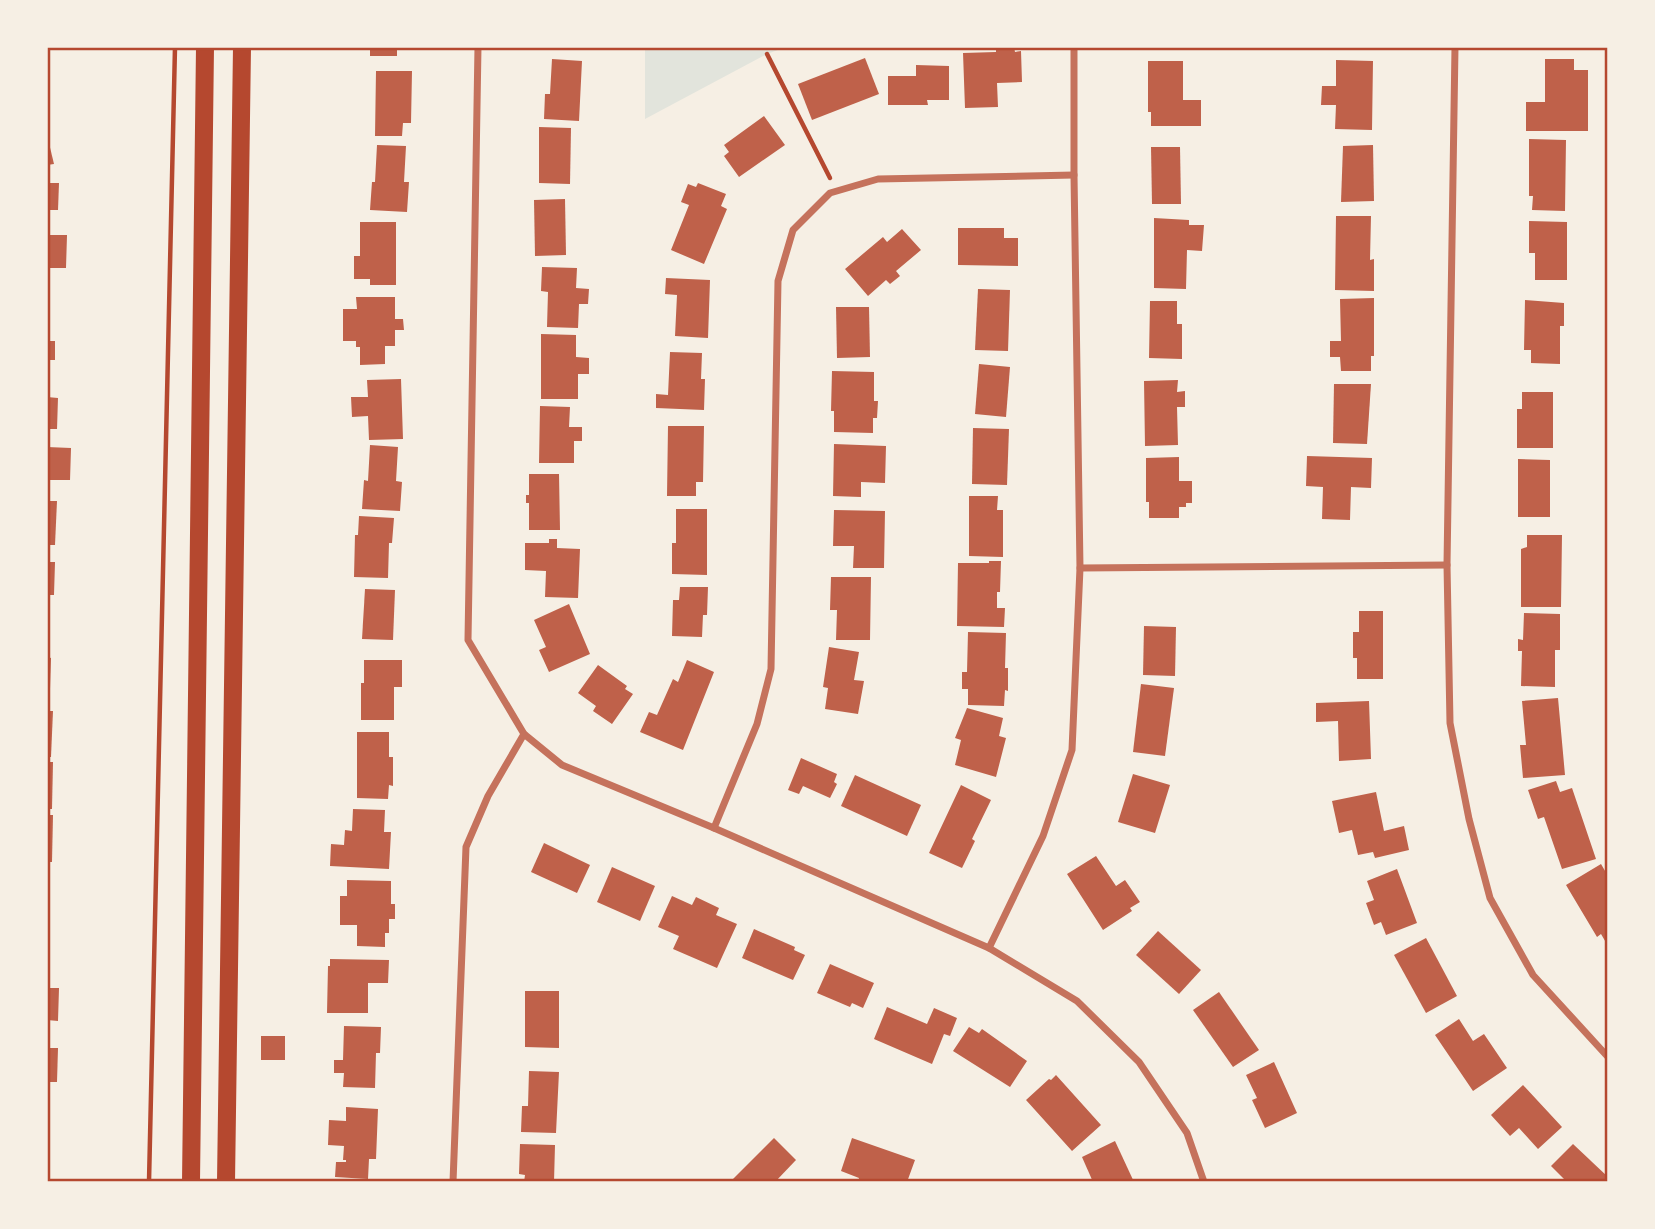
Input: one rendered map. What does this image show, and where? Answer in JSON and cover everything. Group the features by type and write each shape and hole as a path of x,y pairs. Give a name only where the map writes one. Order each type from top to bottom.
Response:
{"main road":[{"path":"191,1182 205,47"},
{"path":"226,1182 242,47"}],"street":[{"path":"478,47 468,640 524,734 562,765 989,948 1076,1001 1139,1062 1187,1133 1204,1182"},
{"path":"989,948 1043,836 1072,750 1080,568 1074,47"},
{"path":"1455,47 1447,565 1450,723 1469,819 1490,898 1533,975 1608,1057"},
{"path":"714,828 757,724 771,669 778,281 793,230 830,192 878,179 1074,175"},
{"path":"1080,568 1447,565"},
{"path":"453,1182 466,847 488,796 524,734"}],"path":[{"path":"149,1182 176,47"},
{"path":"767,54 838,190"}],"shaded area":[{"path":"645,47 786,47 767,54 645,119"}],"building":[{"path":"370,47 397,47 397,56 370,56"},
{"path":"996,47 1014,47 1015,52 1021,51 1022,82 997,83 998,107 965,108 963,53 996,52"},
{"path":"865,58 879,94 812,120 798,84"},
{"path":"552,59 582,61 579,121 544,119 545,94 550,94"},
{"path":"1545,59 1574,59 1574,70 1588,70 1588,131 1526,131 1526,102 1545,102"},
{"path":"1336,60 1373,61 1372,130 1335,129 1336,105 1321,105 1322,86 1336,86"},
{"path":"1148,61 1183,61 1183,100 1201,100 1201,126 1151,126 1151,112 1148,112"},
{"path":"916,65 949,66 949,100 927,100 928,105 888,105 888,76 916,76"},
{"path":"376,71 412,71 411,123 403,123 402,136 375,136"},
{"path":"764,116 785,145 739,177 724,156 729,152 724,145"},
{"path":"539,127 571,128 570,184 539,183"},
{"path":"47,135 54,164 47,165"},
{"path":"1529,139 1566,140 1565,211 1532,210 1533,196 1529,196"},
{"path":"377,145 406,146 404,182 409,182 407,212 370,210"},
{"path":"1373,145 1374,201 1341,202 1343,146"},
{"path":"1151,147 1180,147 1181,204 1152,204"},
{"path":"47,183 59,183 58,210 47,210"},
{"path":"698,183 726,194 721,206 727,209 704,264 671,250 689,205 681,202 688,184 696,187"},
{"path":"565,199 566,255 535,256 534,200"},
{"path":"1336,216 1371,216 1370,260 1374,259 1374,291 1335,290"},
{"path":"1154,218 1189,220 1189,225 1204,225 1202,251 1187,250 1186,289 1154,288"},
{"path":"1529,221 1567,222 1567,280 1535,280 1535,253 1529,253"},
{"path":"360,222 396,222 396,285 370,285 370,279 354,279 354,256 360,256"},
{"path":"958,228 1004,228 1004,238 1018,238 1018,266 958,265"},
{"path":"902,229 921,250 896,271 900,276 890,284 886,280 868,296 845,269 883,237 887,242"},
{"path":"47,235 67,235 66,268 47,268"},
{"path":"542,267 577,268 576,288 589,289 588,304 579,304 578,328 547,327 548,292 541,291"},
{"path":"666,278 710,280 708,338 675,336 677,295 665,294"},
{"path":"978,289 1010,290 1008,351 975,350"},
{"path":"356,297 395,297 395,319 403,319 404,330 395,330 395,346 385,346 385,364 360,365 360,347 356,347 356,341 343,341 343,309 357,309"},
{"path":"1374,298 1374,356 1371,356 1371,371 1341,371 1340,357 1330,357 1330,341 1341,341 1340,299"},
{"path":"1525,300 1564,303 1564,326 1560,326 1560,364 1531,363 1531,350 1524,350"},
{"path":"1150,301 1177,301 1177,324 1182,324 1182,359 1149,358"},
{"path":"836,307 869,307 870,357 837,358"},
{"path":"541,334 576,335 576,357 589,358 589,374 578,374 578,399 541,399"},
{"path":"47,341 55,341 55,360 47,360"},
{"path":"670,352 702,353 704,410 656,408 656,394 668,395"},
{"path":"979,364 1010,367 1006,417 975,414"},
{"path":"832,371 874,372 874,401 878,401 877,418 873,418 873,433 834,432 834,411 831,411"},
{"path":"401,379 403,439 369,440 368,416 352,417 351,397 368,397 367,380"},
{"path":"1178,380 1177,392 1185,391 1185,407 1177,407 1178,445 1145,446 1144,381"},
{"path":"1334,384 1371,384 1367,444 1333,443"},
{"path":"1522,392 1553,392 1553,448 1517,448 1517,409 1522,409"},
{"path":"47,397 58,398 57,429 47,429"},
{"path":"540,406 570,407 569,427 582,427 582,441 574,441 574,463 539,463"},
{"path":"668,426 704,426 703,482 696,482 696,496 667,496"},
{"path":"973,428 1009,429 1007,485 972,484"},
{"path":"834,444 886,446 885,483 861,482 861,497 833,496"},
{"path":"370,445 398,447 396,481 402,482 400,511 362,509 364,480 368,481"},
{"path":"47,447 71,448 70,480 47,480"},
{"path":"1307,456 1372,458 1371,488 1351,487 1350,520 1322,519 1323,487 1306,486"},
{"path":"1179,457 1179,481 1192,481 1192,503 1179,507 1179,518 1149,518 1149,502 1146,502 1146,458"},
{"path":"1518,459 1550,460 1550,517 1518,517"},
{"path":"529,474 559,474 560,530 529,530 529,503 526,503 526,495 529,495"},
{"path":"969,496 998,496 997,510 1003,510 1003,557 969,556"},
{"path":"47,501 57,501 55,545 47,545"},
{"path":"676,509 707,509 707,575 672,574"},
{"path":"834,510 885,511 884,568 853,568 854,546 833,546"},
{"path":"359,516 394,518 392,543 389,543 388,578 354,577 355,535 358,535"},
{"path":"1527,535 1562,535 1561,607 1521,607 1521,549 1527,547"},
{"path":"549,539 557,539 557,548 580,549 578,598 545,597 546,571 525,570 525,543 549,543"},
{"path":"1001,561 997,608 1005,608 1004,627 957,626 958,563"},
{"path":"47,562 55,562 54,595 47,595"},
{"path":"831,577 871,577 870,640 836,640 837,610 830,610"},
{"path":"680,587 708,587 707,615 703,615 702,637 672,636 673,600 679,600"},
{"path":"365,589 395,590 393,640 362,639"},
{"path":"47,603 50,603 50,623 47,623"},
{"path":"569,604 590,654 549,672 539,650 546,647 534,620"},
{"path":"1359,611 1383,611 1383,679 1357,679 1357,658 1353,658 1353,632 1359,632"},
{"path":"1524,613 1560,614 1560,650 1555,650 1555,687 1521,686 1522,651 1518,651 1518,639 1523,640"},
{"path":"1144,626 1176,627 1175,676 1143,675"},
{"path":"968,632 1006,633 1005,668 1008,668 1008,691 1005,690 1004,706 968,705 968,689 962,689 962,672 967,672"},
{"path":"829,647 859,652 854,680 864,681 858,714 825,709 828,688 823,687"},
{"path":"47,657 51,658 50,688 47,688"},
{"path":"364,660 402,660 402,687 394,687 394,720 361,720"},
{"path":"687,660 714,672 683,750 640,732 649,712 657,715 673,679 678,682"},
{"path":"598,665 627,686 625,689 633,694 612,724 593,711 596,706 578,693"},
{"path":"1141,684 1174,688 1165,756 1133,752"},
{"path":"1558,698 1565,775 1523,778 1520,745 1526,745 1522,701"},
{"path":"1369,701 1371,759 1339,761 1338,721 1316,722 1316,703"},
{"path":"967,708 1003,718 999,736 1006,738 996,777 955,765 961,740 955,738"},
{"path":"47,711 53,711 51,757 47,757"},
{"path":"357,732 389,732 389,757 393,757 393,786 389,785 388,799 357,798"},
{"path":"801,758 837,774 834,782 837,784 830,798 803,786 799,794 788,790"},
{"path":"47,762 53,762 52,809 47,809"},
{"path":"1133,774 1170,785 1155,833 1118,822"},
{"path":"855,775 921,805 907,836 841,806"},
{"path":"1556,781 1560,792 1572,788 1596,859 1562,869 1544,817 1538,819 1528,790"},
{"path":"961,785 991,800 972,839 975,841 962,868 929,853"},
{"path":"1376,792 1384,831 1404,826 1409,850 1375,858 1373,852 1358,855 1352,830 1339,833 1332,801"},
{"path":"353,809 385,810 384,832 391,832 389,869 330,866 331,844 344,845 345,830 352,831"},
{"path":"47,815 53,815 52,862 47,862"},
{"path":"544,843 590,865 577,893 531,872"},
{"path":"1096,856 1116,886 1125,880 1140,902 1130,908 1132,911 1103,930 1067,874"},
{"path":"1601,864 1608,876 1608,946 1601,934 1597,937 1566,885"},
{"path":"612,867 655,886 640,921 597,902"},
{"path":"1397,869 1417,923 1386,935 1381,922 1374,925 1366,903 1374,900 1367,881"},
{"path":"347,880 391,881 391,904 395,904 395,919 389,919 385,947 357,946 357,925 340,925 340,896 347,896"},
{"path":"672,896 692,905 696,897 719,908 716,915 737,924 717,968 673,949 679,936 658,927"},
{"path":"754,929 795,947 794,950 805,955 793,980 742,958"},
{"path":"1158,931 1201,970 1179,994 1136,955"},
{"path":"1426,938 1457,996 1426,1013 1394,955"},
{"path":"330,959 389,960 388,983 368,983 368,1013 327,1013"},
{"path":"830,964 874,983 863,1008 852,1003 850,1007 817,993"},
{"path":"47,988 59,988 58,1021 47,1020"},
{"path":"525,991 559,991 559,1048 525,1047"},
{"path":"1219,992 1259,1050 1233,1067 1193,1010"},
{"path":"887,1007 927,1024 934,1008 957,1018 950,1036 944,1034 932,1064 874,1039"},
{"path":"1459,1019 1473,1041 1484,1034 1507,1068 1473,1091 1435,1035"},
{"path":"344,1026 381,1027 380,1053 376,1053 375,1088 343,1087 344,1073 334,1073 334,1060 343,1060"},
{"path":"969,1027 979,1033 982,1029 1027,1061 1010,1087 953,1051"},
{"path":"261,1036 285,1036 285,1060 261,1060"},
{"path":"47,1048 58,1048 57,1082 47,1082"},
{"path":"1274,1062 1297,1113 1265,1128 1252,1100 1257,1098 1246,1075"},
{"path":"529,1071 559,1072 556,1133 521,1132 522,1106 528,1106"},
{"path":"1056,1075 1101,1125 1072,1151 1026,1100"},
{"path":"1523,1085 1562,1127 1538,1149 1519,1128 1510,1136 1491,1115"},
{"path":"346,1107 378,1109 376,1159 369,1159 368,1179 335,1177 336,1162 346,1160 343,1160 344,1146 328,1145 329,1120 346,1121"},
{"path":"774,1138 796,1160 775,1182 735,1182 733,1179"},
{"path":"852,1138 915,1160 907,1182 858,1182 859,1178 841,1171"},
{"path":"1115,1141 1134,1182 1093,1182 1082,1157"},
{"path":"520,1144 555,1145 554,1182 524,1182 525,1175 519,1174"},
{"path":"1573,1144 1608,1177 1605,1182 1567,1182 1551,1166"}]}
